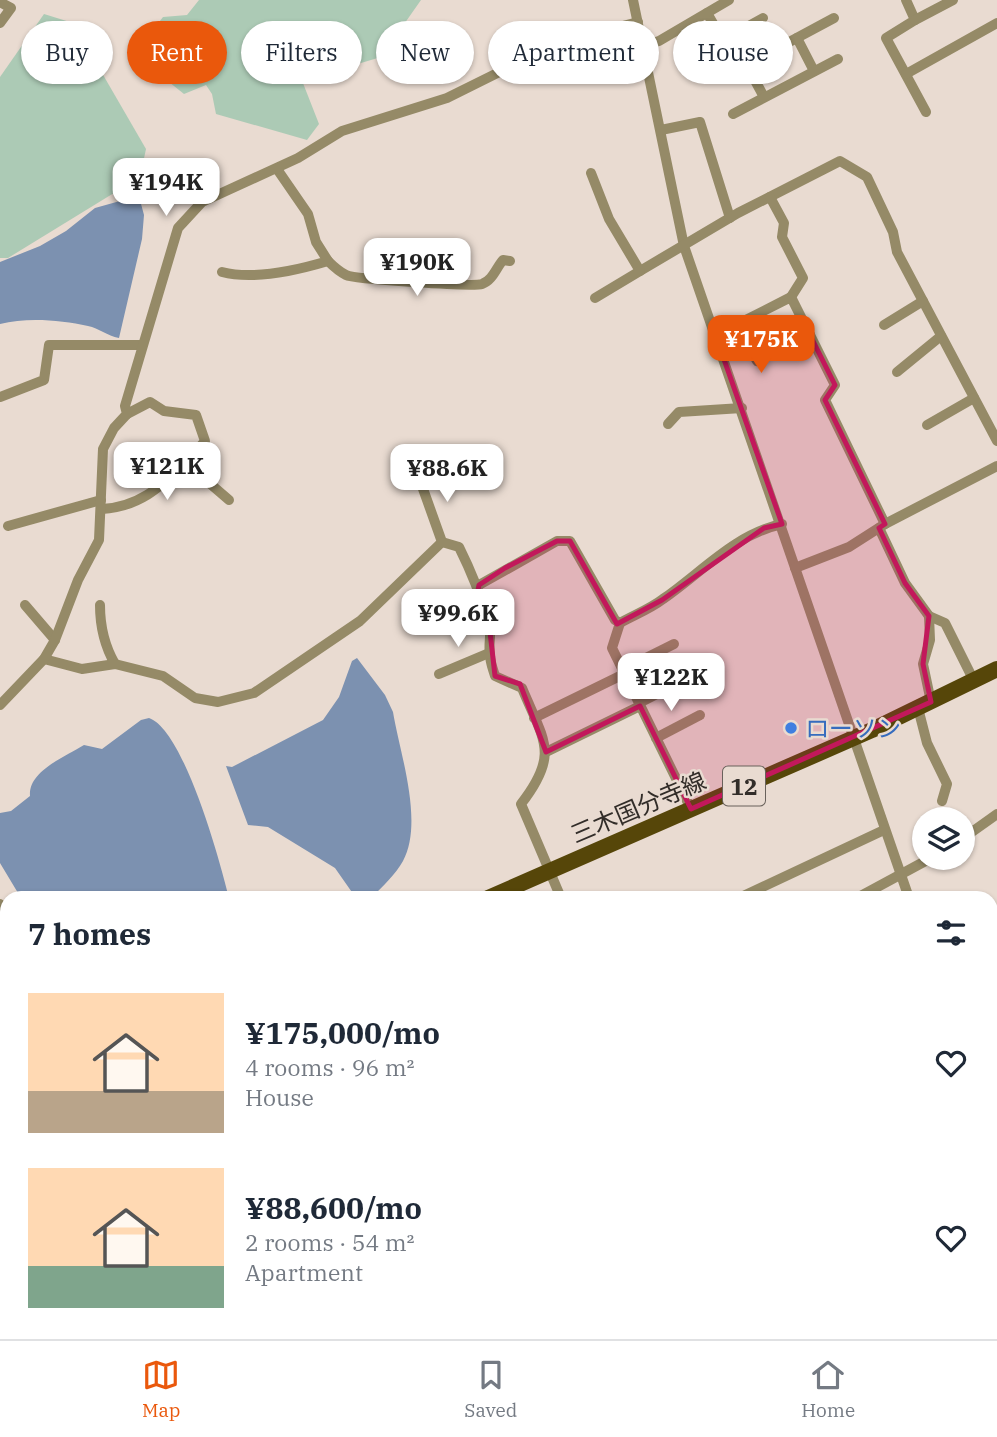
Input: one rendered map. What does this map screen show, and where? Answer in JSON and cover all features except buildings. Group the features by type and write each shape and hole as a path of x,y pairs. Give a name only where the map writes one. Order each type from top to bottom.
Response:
{"main road":[{"name":"三木国分寺線","path":"504,891 853,738 997,669"}],"street":[{"path":"633,0 638,21"},
{"path":"659,40 729,0"},
{"path":"906,0 915,20"},
{"path":"926,113 886,38 953,0"},
{"path":"0,2 11,8 0,23"},
{"path":"707,13 712,21"},
{"path":"758,21 763,18"},
{"path":"793,40 834,18"},
{"path":"906,74 997,23"},
{"path":"797,38 814,71"},
{"path":"733,114 838,60"},
{"path":"127,414 125,406 141,345 178,228 184,218 202,202 277,169 342,131 447,98 488,78"},
{"path":"651,84 684,246 906,891"},
{"path":"757,84 764,97"},
{"path":"661,130 700,122 730,218"},
{"path":"595,298 730,218 840,161 867,177 893,232 897,252 997,441"},
{"path":"277,169 308,214 316,242 328,261 346,276 397,278 425,284 481,284 492,278 503,260 510,261"},
{"path":"591,173 610,219 640,271"},
{"path":"714,331 736,325 790,297 803,278 782,237 784,223 770,197"},
{"path":"222,272 241,277 279,270 293,272 328,261"},
{"path":"790,297 835,385 825,400 905,583 929,617 930,640 923,664 927,743 947,784 942,801"},
{"path":"884,325 923,301"},
{"path":"736,325 757,360 810,335"},
{"path":"897,372 942,336"},
{"path":"0,397 44,380 50,345 141,345"},
{"path":"928,425 974,398"},
{"path":"0,705 44,659 55,640 78,580 94,554 99,540 102,504 106,440 127,414 150,402 164,411 196,415 205,441 186,463 143,499 118,508 102,504 8,526"},
{"path":"668,424 679,412 742,408"},
{"path":"186,463 229,500"},
{"path":"795,568 849,547 882,526 997,466"},
{"path":"425,468 422,486 433,510 442,542"},
{"path":"691,809 612,648 620,623 662,600 715,558 764,528 782,524"},
{"path":"479,585 557,541 570,541 615,620 620,623"},
{"path":"442,542 459,548 479,585 477,595 492,638 489,653 495,676 522,688 546,751 546,761 537,784 521,804 558,891"},
{"path":"44,659 82,669 115,664 163,676 195,698 218,702 240,698 254,693 360,621 442,542"},
{"path":"25,605 55,640"},
{"path":"100,605 100,622 106,649 115,664"},
{"path":"929,617 945,623 974,681"},
{"path":"534,718 674,644"},
{"path":"439,674 489,653"},
{"path":"546,751 690,677"},
{"path":"0,692 12,694"},
{"path":"656,738 700,715"},
{"path":"975,830 997,814"},
{"path":"753,891 884,830"},
{"path":"868,891 912,867"}],"highlighted area":[{"path":"736,325 757,361 810,335 835,385 825,400 885,524 879,528 905,583 929,616 923,664 931,702 691,809 640,706 546,752 520,684 495,676 489,623 477,595 479,585 505,568 557,541 570,541 617,624 662,600 764,528 782,524 714,331"}],"green space":[{"path":"199,0 421,0 406,21 376,21 376,58 362,63 362,21 241,21 241,84 303,84 319,124 307,140 216,114 212,94 206,85 184,94 172,84 227,84 227,21 160,21 163,17 187,15"},
{"path":"44,14 67,21 39,21"},
{"path":"21,47 21,84 108,84 146,149 140,177 8,258 0,258 0,77"}],"water":[{"path":"137,189 144,215 142,239 119,338 92,327 67,322 33,320 0,324 0,262 40,246 66,231 95,208 120,201"},
{"path":"357,658 385,695 393,712 411,808 409,845 403,861 378,891 351,891 335,868 268,827 248,825 226,766 232,767 323,720 339,697 352,661"},
{"path":"149,718 162,728 175,746 199,799 227,891 17,891 0,863 0,813 11,811 30,796 35,779 58,760 84,745 102,749 141,720"}],"place":[{"name":"ローソン","path":"791,728"}]}
